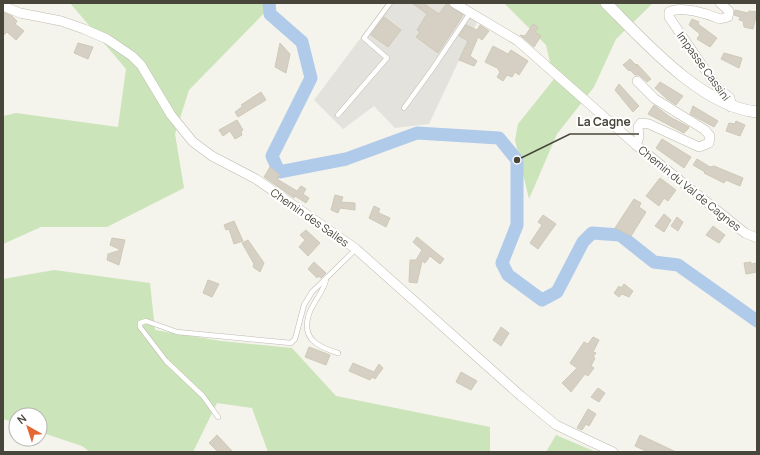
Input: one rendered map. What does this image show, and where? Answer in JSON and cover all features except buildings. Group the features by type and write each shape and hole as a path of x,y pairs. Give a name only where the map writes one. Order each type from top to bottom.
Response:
{"street":[{"name":"Chemin du Val de Cagnes","path":"454,3 518,41 636,145 745,233 757,238"},
{"path":"606,3 645,42 680,73 731,107 757,112"},
{"name":"Impasse Cassini","path":"720,3 729,11 728,17 720,19 704,13 673,9 668,12 669,17 713,81 730,98 731,107"},
{"name":"Chemin des Salles","path":"3,6 20,13 62,21 108,39 132,56 141,65 171,115 193,142 212,156 256,179 356,249 521,396 556,425 613,452"},
{"path":"636,145 639,136 638,127 641,123 649,124 699,147 709,143 710,136 706,130 654,99 637,81"}],"lane":[{"path":"338,115 387,58 364,38 390,3"},
{"path":"404,108 434,68 470,12"},
{"path":"218,417 203,396 166,361 140,327 140,323 146,321 177,332 291,343 295,340 304,305 312,292 326,280 344,259 356,249"},
{"path":"326,280 309,314 307,328 313,342 321,348 338,353"}],"shaded area":[{"path":"387,3 446,3 477,22 429,124 395,128 374,106 343,129 314,100"}],"green space":[{"path":"70,3 274,3 189,90 175,134 184,188 107,227 41,227 3,244 3,116 16,113 118,127 126,69"},
{"path":"504,3 653,3 616,39 594,87 557,134 529,199 515,140 518,124 554,79 546,45"},
{"path":"54,270 150,283 155,330 221,341 292,348 336,396 490,427 490,452 268,452 252,408 217,403 193,452 90,452 82,446 48,435 48,407 8,407 8,421 3,419 3,279"},
{"path":"556,435 596,452 546,452"}],"waterway":[{"path":"269,3 270,14 302,42 311,78 272,156 279,172 346,159 417,133 499,138 517,160 517,225 502,263 508,275 542,300 557,292 583,242 592,233 620,235 654,262 678,265 757,321"}],"place":[{"name":"La Cagne","path":"517,160"}]}
